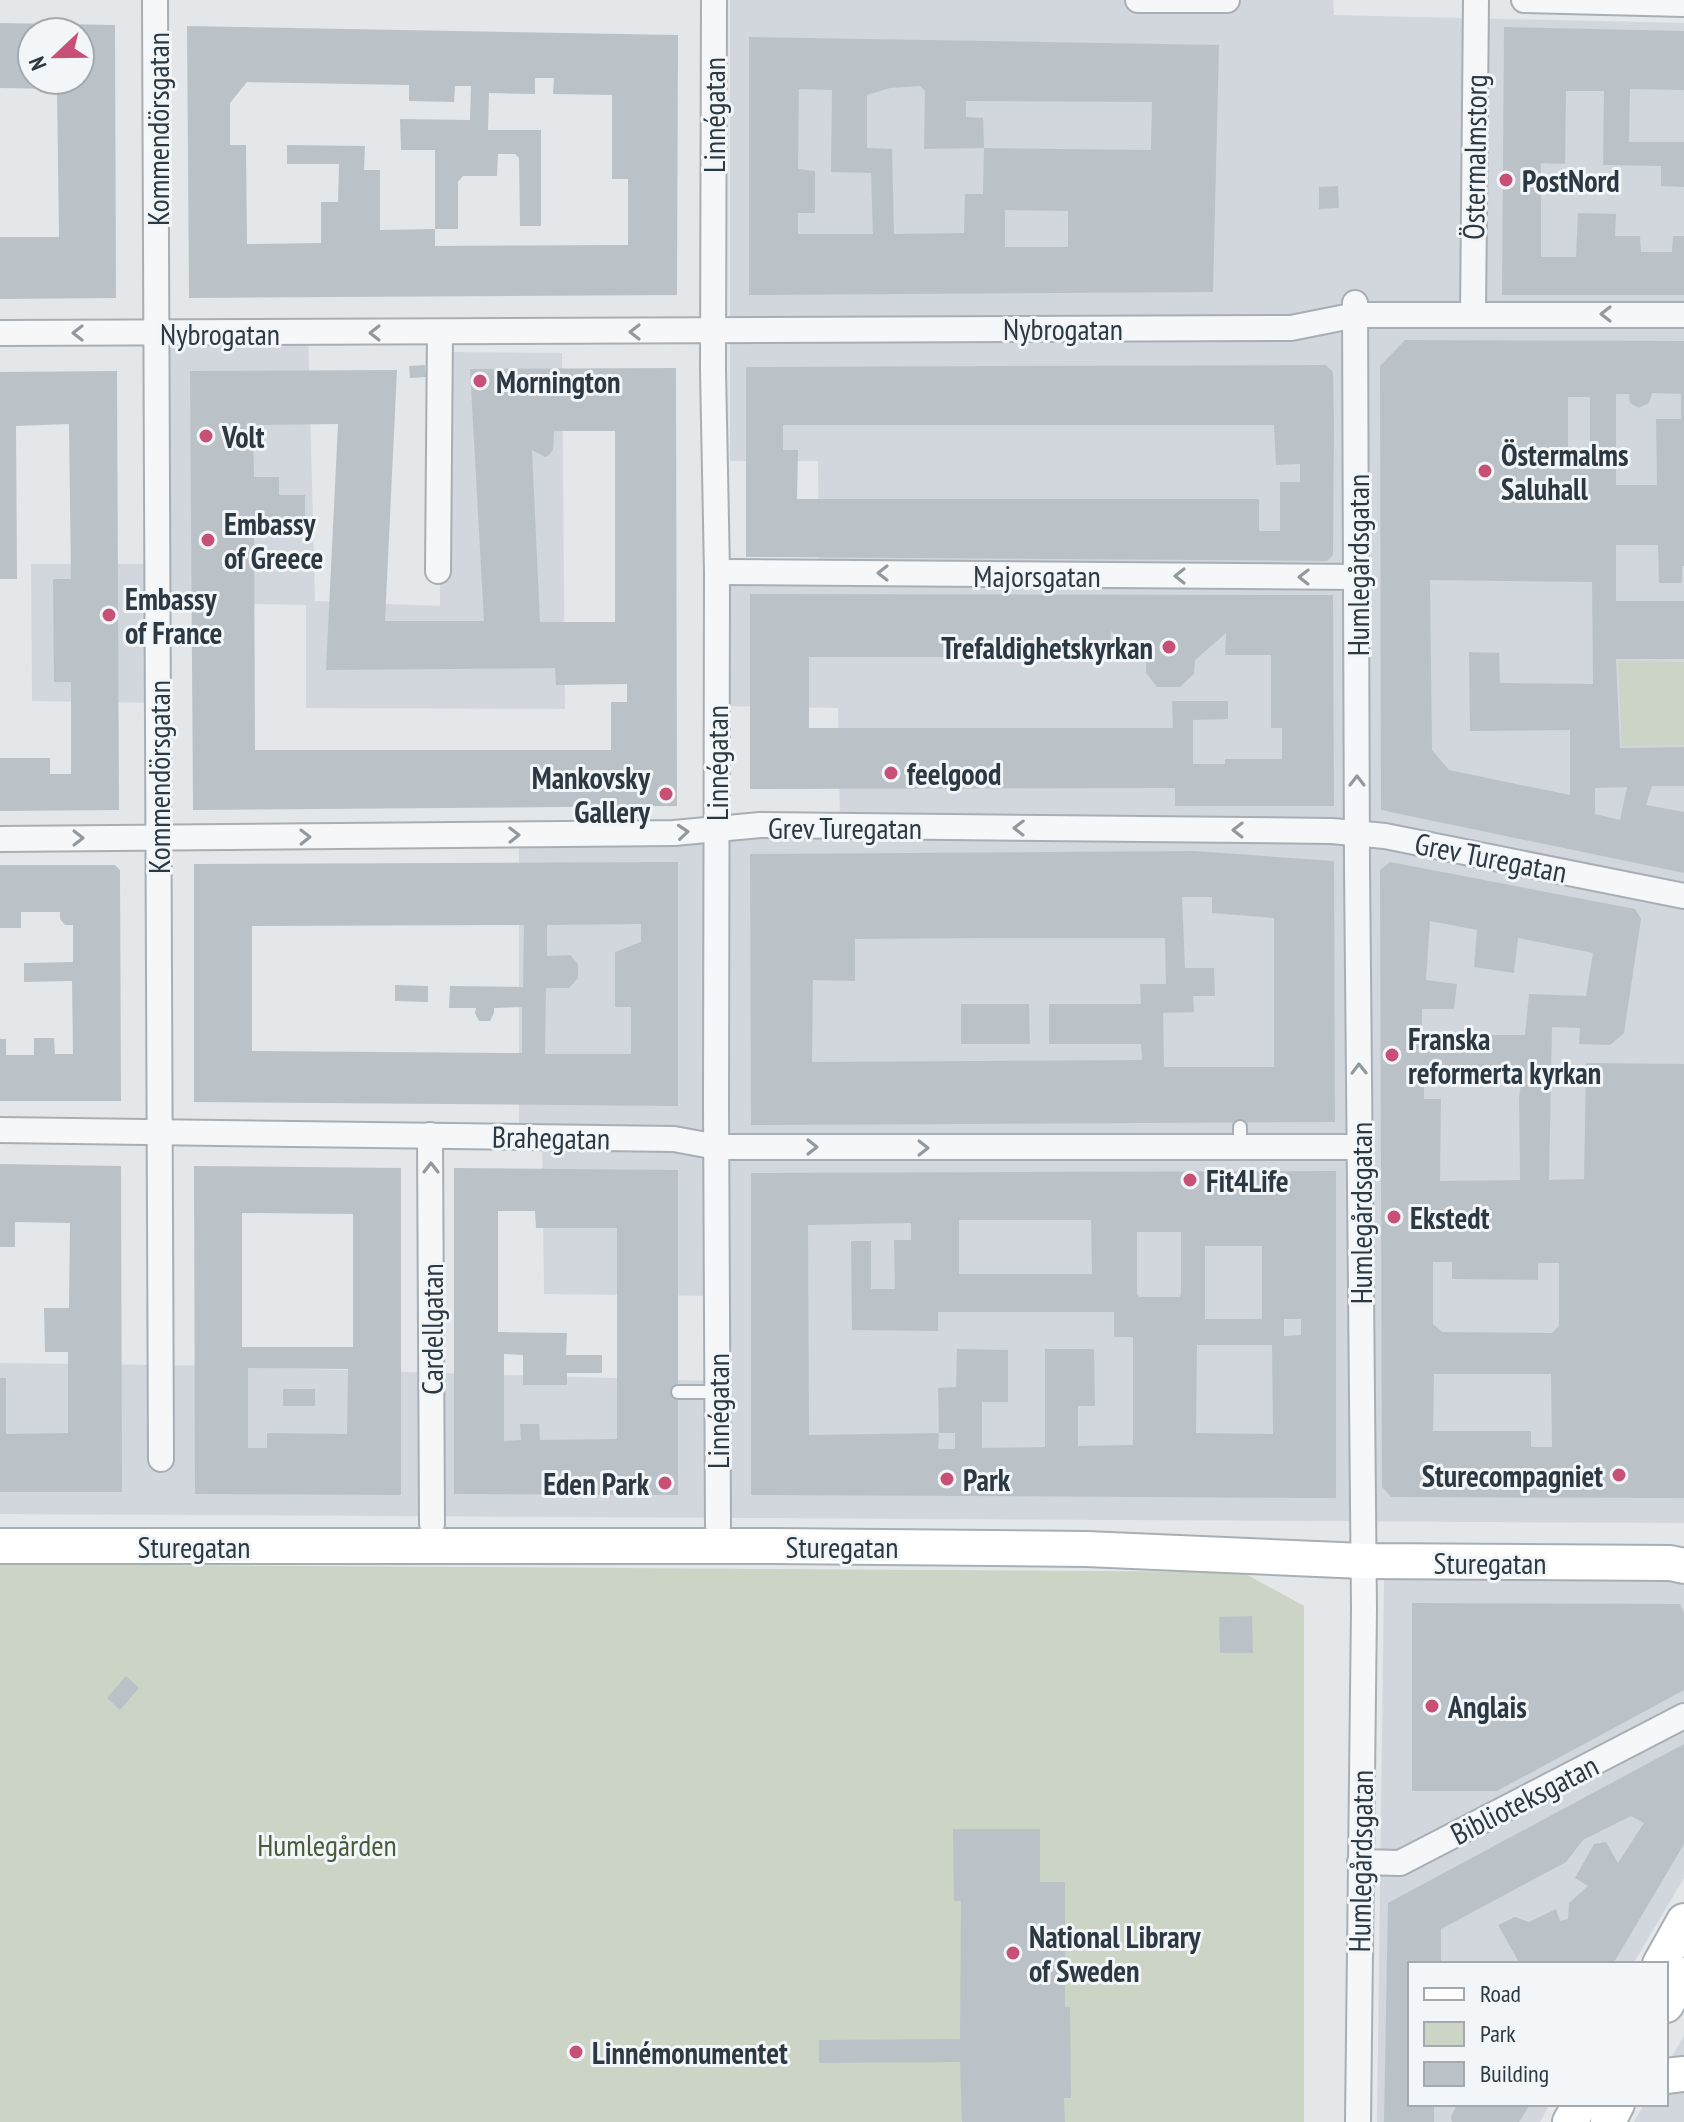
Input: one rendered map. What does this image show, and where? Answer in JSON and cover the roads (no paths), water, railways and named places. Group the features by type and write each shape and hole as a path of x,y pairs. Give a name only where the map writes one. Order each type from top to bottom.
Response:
{"street":[{"name":"Kommendörsgatan","path":"155,0 161,1459"},
{"name":"Linnégatan","path":"714,0 718,1526"},
{"path":"1138,0 1227,0"},
{"name":"Östermalmstorg","path":"1473,314 1476,0"},
{"path":"1524,0 1684,4"},
{"name":"Nybrogatan","path":"0,333 1291,328 1356,309 1473,314 1684,315"},
{"name":"Humlegårdsgatan","path":"1356,309 1363,1549 1358,2122"},
{"path":"438,571 440,332"},
{"name":"Majorsgatan","path":"717,572 1357,577"},
{"name":"Grev Turegatan","path":"0,839 674,833 760,825 1332,831 1385,836 1684,896"},
{"name":"Brahegatan","path":"0,1130 674,1139 717,1147 1240,1137 1359,1147"},
{"name":"Cardellgatan","path":"430,1135 432,1524"},
{"name":"Sturegatan","path":"0,1526 432,1524 1100,1531 1684,1566"},
{"name":"Sturegatan","path":"0,1546 1363,1549 1684,1542"},
{"name":"Biblioteksgatan","path":"1360,1862 1400,1863 1526,1788 1684,1716"},
{"path":"1661,1962 1684,1921"},
{"path":"1668,2002 1684,1975"}],"lane":[{"path":"678,1392 717,1392"}],"place":[{"name":"PostNord","path":"1506,180"},
{"name":"Mornington","path":"480,381"},
{"name":"Volt","path":"206,436"},
{"name":"Östermalms Saluhall","path":"1485,471"},
{"name":"Embassy of Greece","path":"208,540"},
{"name":"Embassy of France","path":"109,615"},
{"name":"Trefaldighetskyrkan","path":"1169,647"},
{"name":"feelgood","path":"891,773"},
{"name":"Mankovsky Gallery","path":"666,794"},
{"name":"Franska reformerta kyrkan","path":"1392,1055"},
{"name":"Fit4Life","path":"1190,1180"},
{"name":"Ekstedt","path":"1394,1217"},
{"name":"Sturecompagniet","path":"1619,1475"},
{"name":"Park","path":"947,1479"},
{"name":"Eden Park","path":"665,1483"},
{"name":"Anglais","path":"1432,1706"},
{"name":"National Library of Sweden","path":"1013,1953"},
{"name":"Linnémonumentet","path":"576,2052"}],"park label":[{"name":"Humlegården","path":"327,1844"}]}
